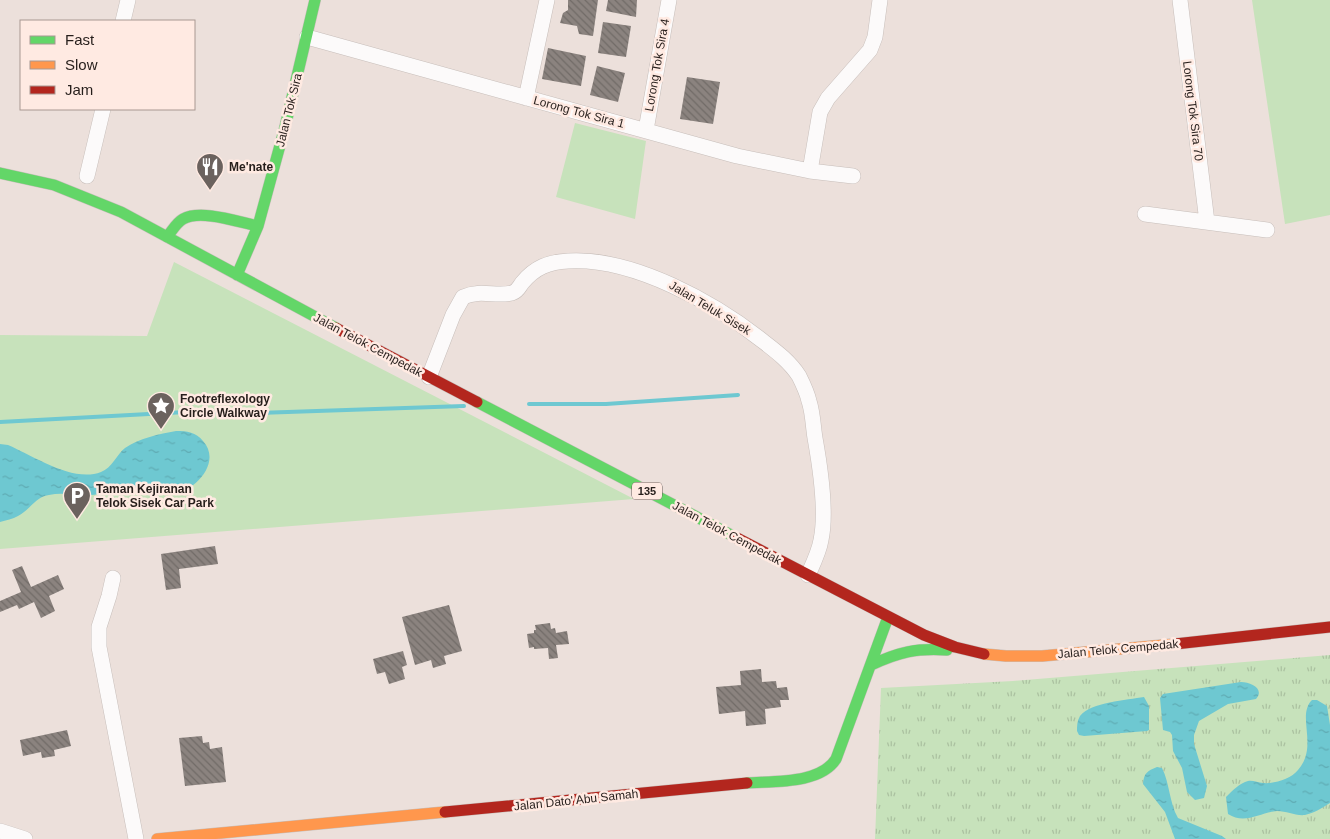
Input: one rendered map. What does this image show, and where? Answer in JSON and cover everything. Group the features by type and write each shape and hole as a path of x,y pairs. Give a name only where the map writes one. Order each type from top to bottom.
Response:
{"main road":[{"name":"Jalan Tok Sira","path":"237,275 258,226 285,127 315,0"},
{"name":"Jalan Telok Cempedak","path":"0,173 76,193 121,212 429,377 933,639 970,651 1009,656 1068,654 1330,627"},
{"path":"167,237 182,220 189,216 200,215 258,226"},
{"name":"Jalan Dato' Abu Samah","path":"157,839 812,777 832,767 836,759 888,617"},
{"path":"871,665 902,651 915,648 970,651"}],"street":[{"path":"123,20 128,0"},
{"path":"526,98 547,0"},
{"name":"Lorong Tok Sira 4","path":"646,130 669,0"},
{"path":"810,171 820,112 828,98 870,50 876,37 880,0"},
{"name":"Lorong Tok Sira 70","path":"1180,0 1208,222"},
{"name":"Lorong Tok Sira 1","path":"307,38 738,156 810,171 853,176"},
{"path":"87,176 103,110"},
{"path":"1145,214 1267,230"},
{"name":"Jalan Teluk Sisek","path":"429,377 453,315 464,298 478,293 512,293 517,291 531,273 539,267 551,263 582,260 632,270 669,283 748,329 788,361 798,375 809,400 822,492 822,539 808,575"},
{"path":"113,578 99,627 98,647 136,839"},
{"path":"0,831 25,839"}],"green space":[{"path":"1252,0 1330,0 1330,215 1285,224"},
{"path":"575,123 646,141 635,219 556,197"},
{"path":"174,262 634,499 0,549 0,335 147,336"},
{"path":"1330,655 1330,839 875,839 881,688 1013,681"}],"water":[{"path":"176,431 194,434 203,441 208,450 209,459 207,467 202,476 187,489 178,493 162,495 132,487 119,486 95,495 49,495 40,498 18,516 0,522 0,444 8,445 66,471 90,474 105,470 125,448 137,442"},
{"path":"1241,682 1249,683 1258,689 1259,692 1256,699 1228,704 1199,721 1194,735 1194,744 1207,786 1204,798 1195,800 1187,792 1182,768 1173,751 1172,735 1170,732 1163,730 1160,698 1163,694"},
{"path":"1144,697 1149,706 1149,730 1079,735 1077,731 1078,722 1080,716 1085,711 1110,702"},
{"path":"1312,700 1317,700 1327,706 1330,725 1330,803 1315,812 1305,815 1277,811 1241,818 1228,814 1226,797 1245,782 1277,782 1291,776 1298,770 1304,761 1307,751 1306,714"},
{"path":"1157,767 1162,768 1165,774 1178,818 1226,839 1175,839 1165,812 1143,784 1147,773"}],"building":[{"path":"568,0 598,0 593,36 579,34 577,26 560,23 563,13 568,10"},
{"path":"608,0 637,0 636,17 606,11"},
{"path":"603,22 631,26 626,57 598,53"},
{"path":"548,48 586,56 581,86 542,79"},
{"path":"597,66 625,73 618,102 590,95"},
{"path":"687,77 720,82 713,124 680,119"},
{"path":"215,546 218,564 179,569 181,588 166,590 161,554"},
{"path":"22,566 31,587 58,575 64,589 49,596 55,611 41,618 34,602 19,609 17,605 0,612 0,601 21,592 12,570"},
{"path":"449,605 462,651 444,656 446,664 433,668 431,660 415,665 402,617"},
{"path":"550,623 551,629 555,628 556,633 567,631 569,644 556,645 558,658 549,659 548,648 529,648 527,634 534,633 534,630 536,630 535,625"},
{"path":"403,651 407,665 402,667 405,679 389,684 385,672 377,674 373,659"},
{"path":"761,669 762,682 776,681 777,688 787,687 789,700 780,700 781,707 765,709 766,724 746,726 745,711 719,714 716,687 741,685 740,671"},
{"path":"67,730 71,746 54,750 55,756 42,758 41,752 23,756 20,740"},
{"path":"202,736 203,743 209,742 210,749 222,747 226,782 185,786 179,738"}],"waterway":[{"path":"529,404 606,404 738,395"},
{"path":"0,422 186,412 258,413 464,406"}],"traffic: fast":[{"path":"237,275 258,226 285,127 315,0"},
{"path":"0,173 54,185 121,212 336,328"},
{"path":"167,237 178,223 191,216 220,217 258,226"},
{"path":"477,402 735,537"},
{"path":"747,783 796,780 808,777 829,767 836,759 888,617"},
{"path":"871,665 908,652 947,650"}],"traffic: slow":[{"path":"984,654 1042,656 1175,644"},
{"path":"157,839 445,812"}],"traffic: jam":[{"path":"336,328 477,402"},
{"path":"735,537 924,635 955,647 984,654"},
{"path":"1175,644 1330,627"},
{"path":"445,812 747,783"}],"place":[{"name":"Me'nate","path":"210,191"},
{"name":"Footreflexology Circle Walkway","path":"161,430"},
{"name":"Taman Kejiranan Telok Sisek Car Park","path":"77,520"}]}
